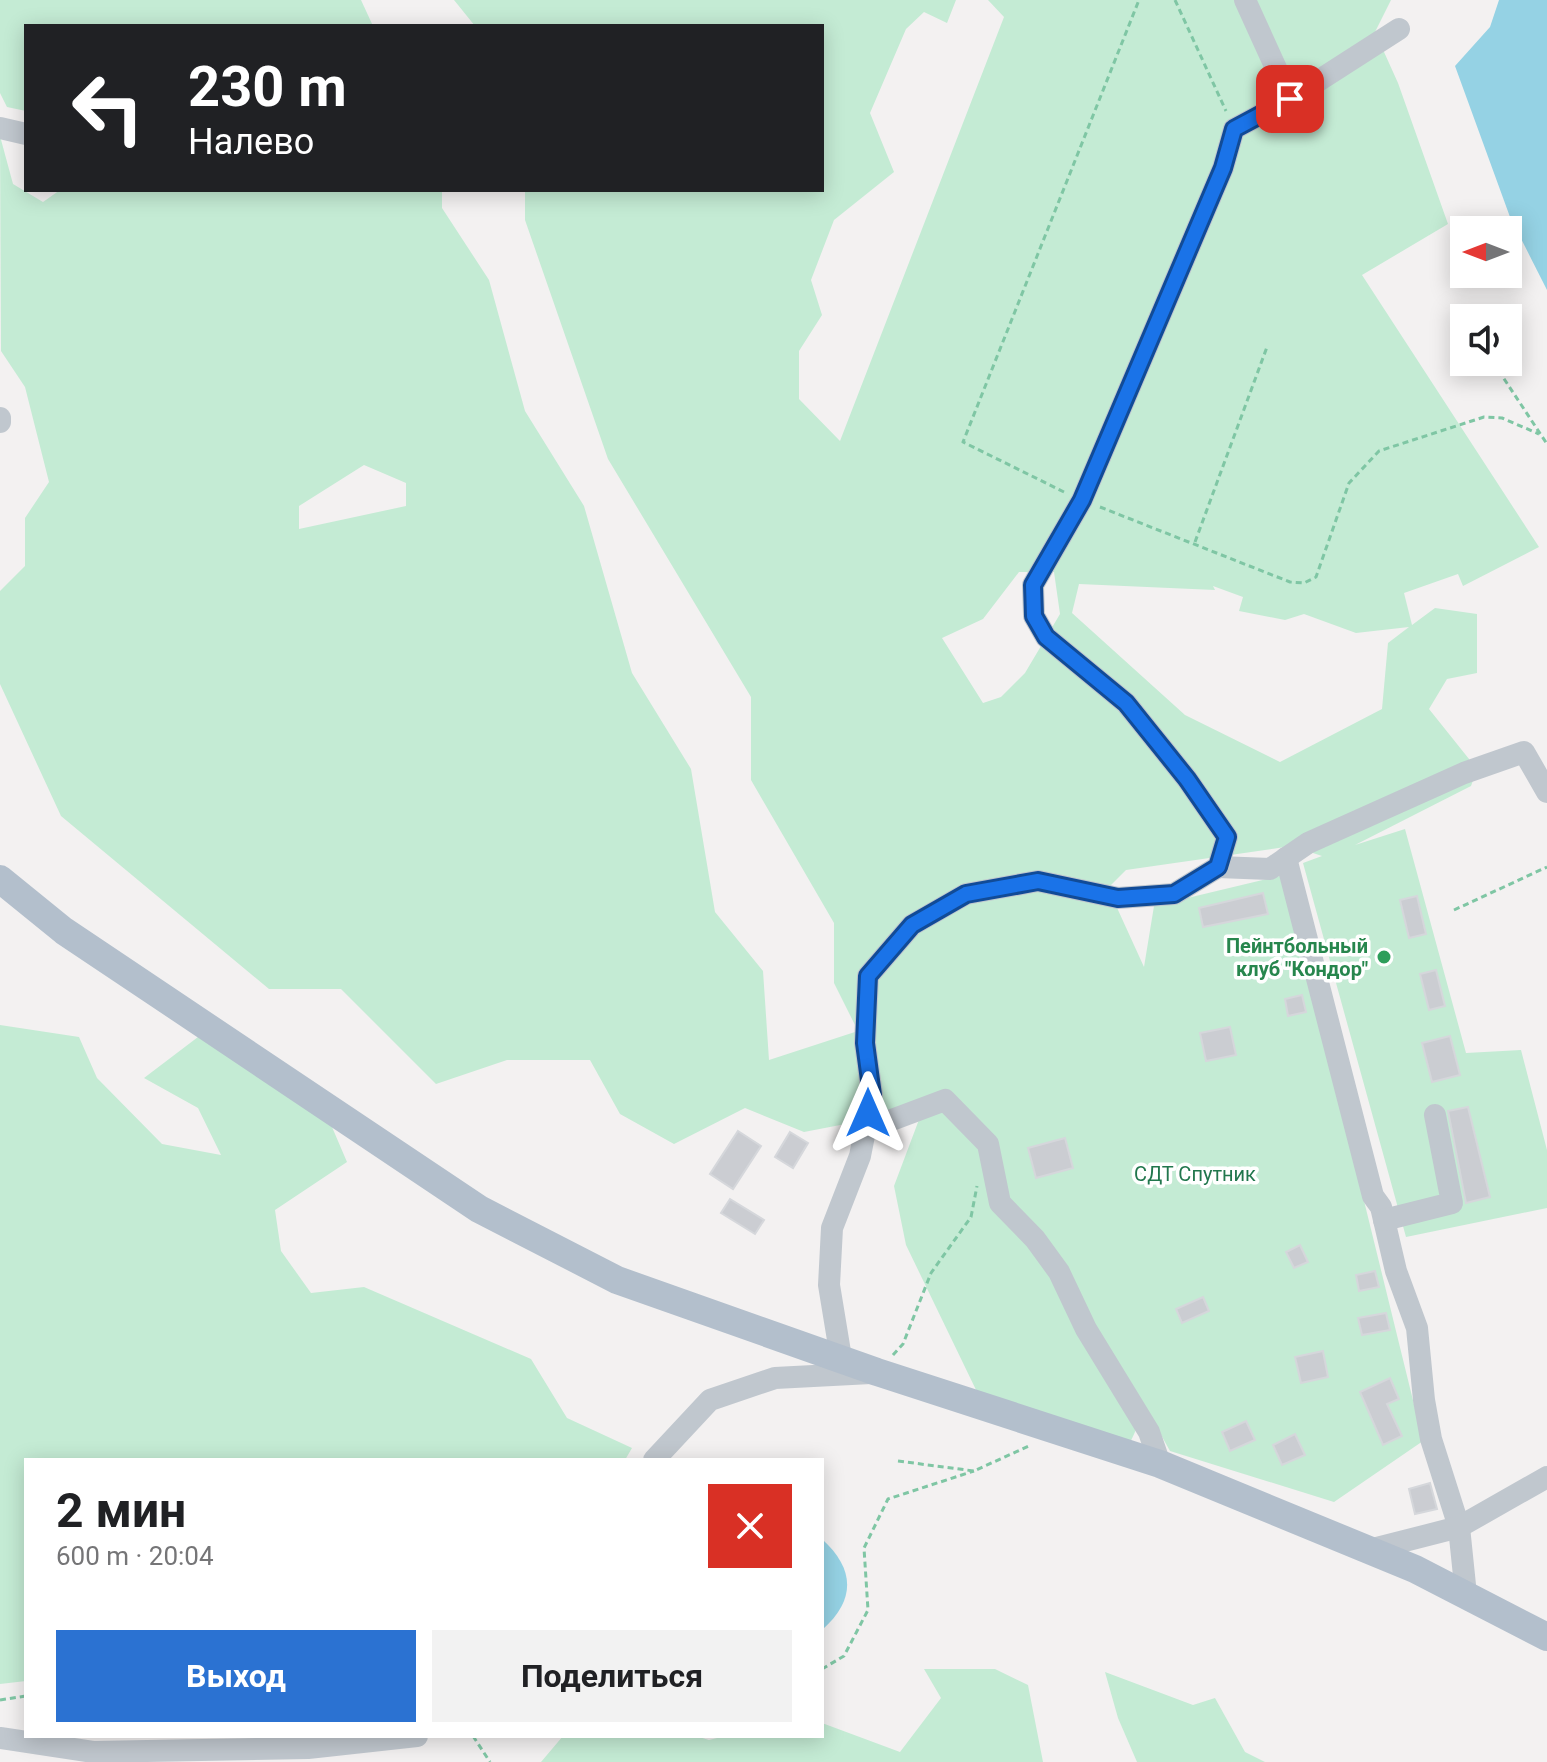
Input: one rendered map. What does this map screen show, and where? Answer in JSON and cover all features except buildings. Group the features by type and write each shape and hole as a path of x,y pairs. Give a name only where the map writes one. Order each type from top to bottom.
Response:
{"main road":[{"path":"0,879 64,931 479,1209 617,1280 877,1372 1160,1464 1369,1550 1547,1637"}],"street":[{"path":"1245,0 1290,99"},
{"path":"1218,867 1227,837 1187,779 1126,703 1046,637 1034,616 1033,585 1082,500 1223,168 1234,129 1290,99 1399,29"},
{"path":"0,128 24,134"},
{"path":"841,1358 829,1285 832,1228 860,1156 872,1095 865,1043 868,976 912,925 966,894 1038,881 1118,898 1174,894 1218,867 1270,869 1308,843 1436,786 1524,752 1547,792"},
{"path":"1286,858 1373,1196 1384,1220 1396,1271 1417,1328 1431,1439 1459,1527 1466,1595"},
{"path":"865,1130 945,1100 988,1144 1000,1203 1019,1226 1035,1239 1059,1272 1086,1329 1149,1432 1160,1464"},
{"path":"1384,1220 1452,1203 1435,1115"},
{"path":"656,1458 710,1400 775,1378 877,1372"},
{"path":"1369,1550 1459,1527 1547,1477"},
{"path":"0,1738 93,1752 308,1748 399,1738"}],"path":[{"path":"1139,0 963,442 1082,500 1290,582 1304,583 1316,577 1349,483 1379,451 1484,417 1502,418 1539,434"},
{"path":"1175,0 1234,129"},
{"path":"1195,542 1267,347"},
{"path":"1502,376 1547,444"},
{"path":"1454,910 1547,867"},
{"path":"877,1372 903,1344 931,1273 971,1217 978,1184"},
{"path":"824,1668 844,1656 868,1610 864,1548 888,1499 974,1471 1062,1431"},
{"path":"898,1461 974,1471"},
{"path":"0,1700 24,1696"},
{"path":"474,1738 490,1762"}],"green space":[{"path":"0,0 361,0 372,24 24,24 24,111 7,107 0,93"},
{"name":"СДТ Спутник","path":"454,0 956,0 947,23 924,12 906,29 870,113 894,172 834,220 811,280 822,315 799,351 799,399 840,441 1004,17 988,0 1391,0 1375,32 1398,83 1448,224 1362,275 1539,547 1463,586 1458,574 1404,593 1412,625 1435,608 1477,614 1477,673 1447,679 1429,709 1477,769 1471,786 1355,845 1405,829 1466,1053 1521,1050 1547,1150 1547,1208 1406,1237 1303,863 1322,856 1292,846 1126,870 1108,888 1144,967 1154,906 1284,875 1423,1441 1334,1502 1170,1451 1146,1408 1129,1445 978,1394 906,1245 894,1186 923,1109 804,1132 745,1108 674,1144 620,1114 590,1060 507,1060 436,1084 341,989 269,989 61,816 0,684 0,591 25,566 25,518 49,482 25,387 1,351 0,136 13,184 43,202 57,192 442,192 442,208 489,280 525,411 584,506 632,673 691,769 715,912 763,971 769,1060 858,1031 834,983 834,923 751,780 751,697 608,459 525,220 525,192 824,192 824,24 473,24","holes":["364,465 406,483 406,506 299,529 299,506","1019,572 1054,572 1060,614 1025,673 1001,697 983,703 942,638 983,619","1079,584 1215,590 1213,586 1243,597 1239,611 1285,620 1304,614 1356,633 1409,627 1388,643 1382,709 1280,762 1185,715 1072,613"]},
{"path":"0,1025 79,1037 97,1078 162,1144 221,1155 198,1108 144,1078 198,1037 329,1120 347,1162 275,1210 281,1251 311,1293 364,1287 531,1359 567,1418 632,1448 626,1458 24,1458 24,1681 0,1684"},
{"path":"924,1669 995,1669 1028,1685 1043,1762 541,1762 561,1738 824,1738 824,1724 900,1752 941,1698"},
{"path":"1105,1672 1193,1705 1215,1698 1245,1752 1265,1762 1137,1762 1118,1718"}],"water":[{"path":"1499,0 1547,0 1547,290 1522,241 1522,216 1510,216 1455,66 1490,27"},
{"path":"824,1541 841,1562 847,1584 846,1596 824,1628"}],"place":[{"name":"Пейнтбольный клуб \"Кондор\"","path":"1384,957"}],"route":[{"path":"868,1113 872,1095 865,1043 868,976 912,925 966,894 1038,881 1118,898 1174,894 1218,867 1227,837 1187,779 1126,703 1046,637 1034,616 1033,585 1082,500 1223,168 1234,129 1290,99"}]}
